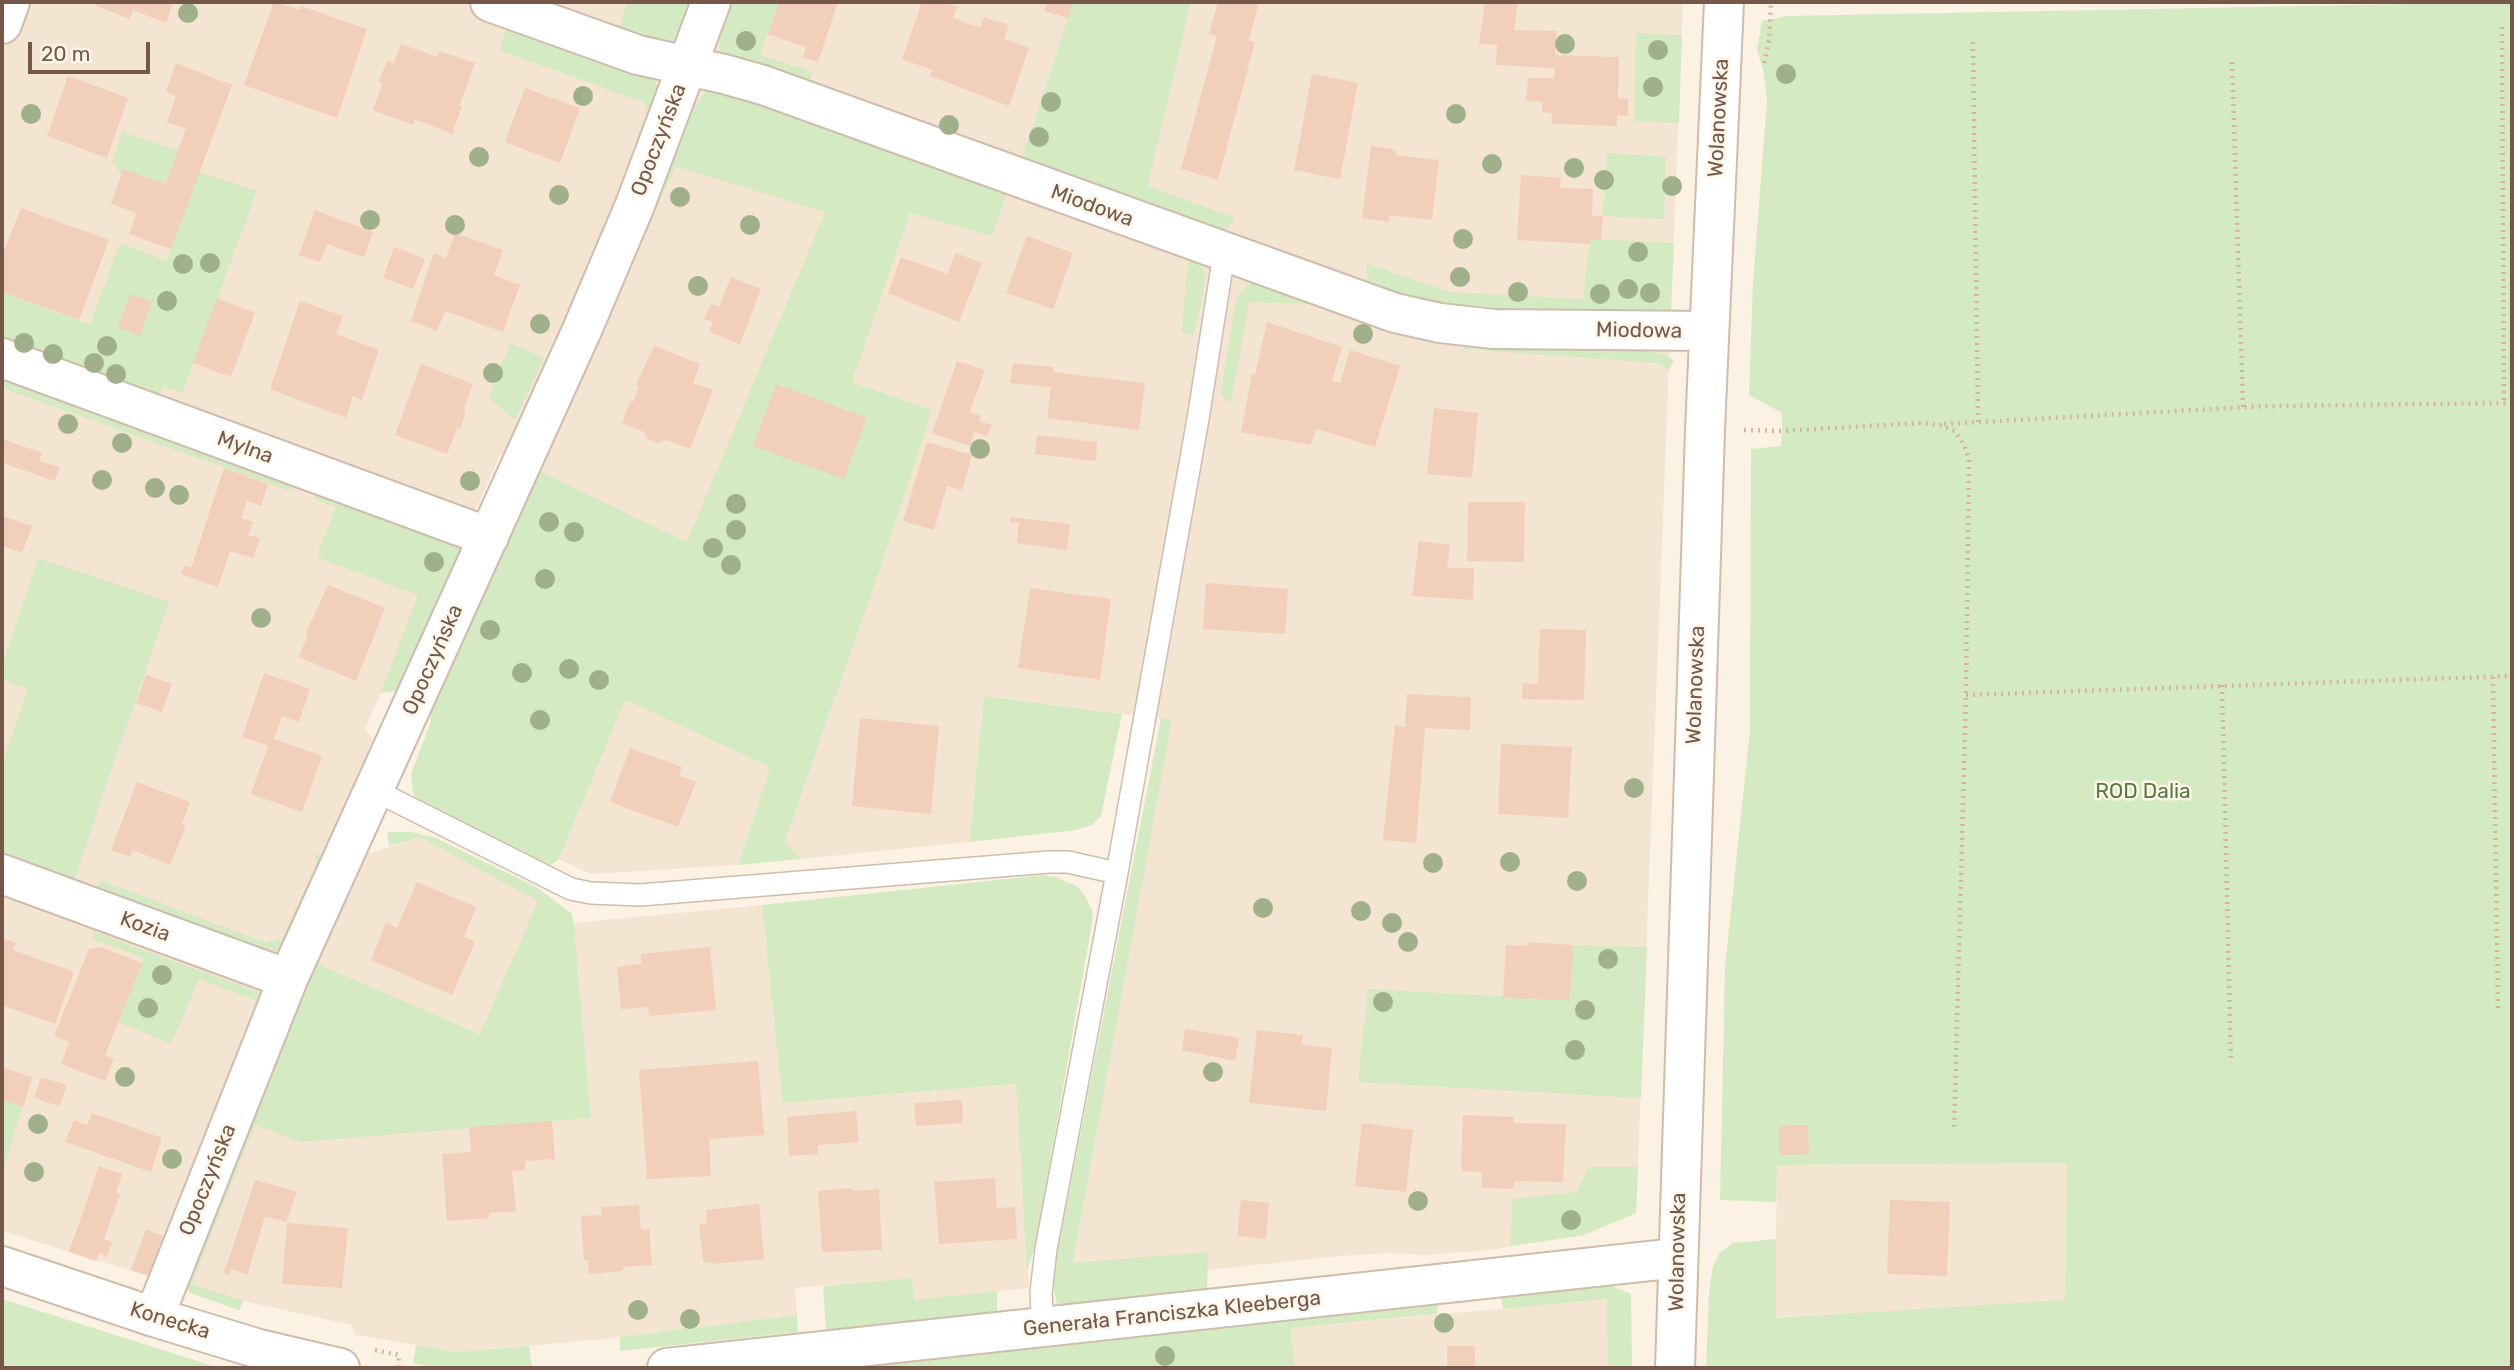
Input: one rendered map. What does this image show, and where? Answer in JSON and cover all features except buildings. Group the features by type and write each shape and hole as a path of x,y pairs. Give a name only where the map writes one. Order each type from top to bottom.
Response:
{"street":[{"path":"2,24 10,2"},
{"name":"Miodowa","path":"490,2 638,55 763,86 1224,254 1395,313 1440,323 1494,329 1709,331"},
{"name":"Opoczyńska","path":"154,1317 288,979 582,330 635,205 711,2"},
{"name":"Wolanowska","path":"1675,1368 1709,331 1724,2"},
{"name":"Mylna","path":"2,358 489,537"},
{"name":"Kozia","path":"2,874 288,979"},
{"name":"Generała Franciszka Kleeberga","path":"667,1368 759,1363 1043,1328 1677,1258"},
{"name":"Konecka","path":"2,1266 260,1349 340,1368"}],"lane":[{"path":"1043,1328 1041,1293 1046,1249 1117,873 1198,419 1224,254"},
{"path":"374,790 549,878 591,893 640,895 1039,862 1068,862 1117,873"}],"path":[{"path":"2502,27 2504,403"},
{"path":"1973,42 1978,422"},
{"path":"2232,62 2243,407"},
{"path":"1782,430 1919,423 1940,425 2243,407 2512,403"},
{"path":"1940,425 1955,431 1969,459 1966,695 1954,1131"},
{"path":"1966,695 2512,676"},
{"path":"2493,677 2498,1012"},
{"path":"2222,685 2231,1063"}],"shaded area":[{"path":"2,2 1073,2 1022,162 1148,187 1191,2 1683,2 1636,1213 1584,1235 1489,1250 1428,1255 1389,1253 1340,1256 1207,1270 1208,1253 1073,1264 1172,720 984,696 969,842 801,859 785,843 932,410 852,382 910,213 687,542 501,453 395,691 381,693 365,728 373,740 331,835 370,853 420,837 539,901 481,1034 320,967 282,940 214,1108 440,1129 591,1118 574,923 762,905 782,1103 1016,1084 1029,1288 914,1300 912,1278 795,1288 797,1315 605,1339 457,1352 356,1335 351,1325 244,1301 192,1284 148,1276 2,1231"},
{"path":"625,700 770,767 738,865 590,874 559,859"},
{"path":"2067,1163 2065,1301 1775,1318 1777,1165"},
{"path":"1608,1299 1608,1368 1294,1368 1291,1328"}],"green space":[{"path":"628,2 695,2 683,36 673,46 618,30"},
{"path":"730,2 779,2 760,55 813,72 809,82 720,49 718,35"},
{"path":"1073,2 1191,2 1148,186 1235,218 1224,232 1021,162"},
{"name":"ROD Dalia","path":"2512,2 2512,1368 1706,1368 1709,1292 1713,1266 1720,1253 1733,1243 1776,1239 1776,1318 2065,1300 2067,1163 1777,1165 1776,1202 1720,1200 1725,967 1750,730 1751,449 1781,446 1782,431 1782,413 1749,395 1753,283 1767,99 1757,50 1762,21 1787,16"},
{"path":"508,25 645,74 653,80 659,95 644,143 637,138 647,111 643,102 499,50"},
{"path":"1636,33 1682,35 1679,123 1635,121"},
{"path":"716,88 1198,260 1203,267 1205,278 1201,305 1193,336 1181,332 1189,260 1007,193 992,236 910,213 852,382 932,410 886,552 785,842 801,859 738,865 770,767 625,700 559,859 549,866 420,805 413,793 411,774 430,724 432,704 537,470 687,542 825,212 675,166 648,228 643,225 691,110 706,92"},
{"path":"123,132 178,151 166,184 124,169 122,175 112,161"},
{"path":"1607,153 1666,157 1664,219 1603,216"},
{"path":"199,172 257,191 182,393 163,386 157,401 2,342 2,292 90,325 120,243 167,261"},
{"path":"1590,239 1674,243 1671,311 1650,315 1465,309 1426,304 1368,284 1366,263 1449,292 1583,299"},
{"path":"1262,281 1316,299 1314,304 1249,302 1231,403 1221,394 1236,300 1241,291 1250,284"},
{"path":"510,343 544,358 515,420 489,397"},
{"path":"1465,343 1646,351 1665,355 1674,361 1669,370 1658,363 1464,349"},
{"path":"2,374 294,483 290,491 2,388"},
{"path":"317,490 470,543 403,690 381,693 418,595 316,557 336,507 314,499"},
{"path":"38,558 169,602 74,880 2,858 2,764 28,689 2,679 2,666"},
{"path":"984,696 1122,714 1101,816 1092,825 1076,830 969,842"},
{"path":"1161,718 1172,720 1073,1263 1208,1252 1207,1292 1059,1310 1052,1285 1055,1265"},
{"path":"387,832 411,832 436,838 536,887 571,913 591,1118 300,1142 255,1125 192,1284 244,1301 239,1310 190,1293 185,1283 315,963 480,1034 538,901 420,837 389,846"},
{"path":"313,853 326,860 283,950 255,949 98,889 100,880 264,942 282,939 317,863"},
{"path":"1044,875 1056,877 1078,887 1093,912 1035,1247 1027,1270 1016,1084 782,1103 762,905"},
{"path":"94,932 260,993 262,997 219,1110 214,1108 257,1001 199,979 171,1044 118,1022 144,958 93,939"},
{"path":"1573,945 1647,947 1641,1098 1358,1082 1368,989 1569,1000"},
{"path":"2,1100 23,1107 2,1173"},
{"path":"1589,1167 1638,1167 1636,1213 1584,1235 1511,1246 1512,1199 1577,1192"},
{"path":"912,1278 914,1300 997,1291 997,1313 826,1331 823,1286"},
{"path":"1612,1286 1631,1294 1632,1368 1608,1368 1607,1299 1503,1309 1501,1297"},
{"path":"2,1299 194,1360 218,1368 2,1368"},
{"path":"1438,1305 1437,1314 1291,1328 1294,1368 859,1368"},
{"path":"797,1315 798,1332 620,1351 620,1337"},
{"path":"416,1345 457,1352 529,1346 532,1368 434,1368 413,1363"}]}
